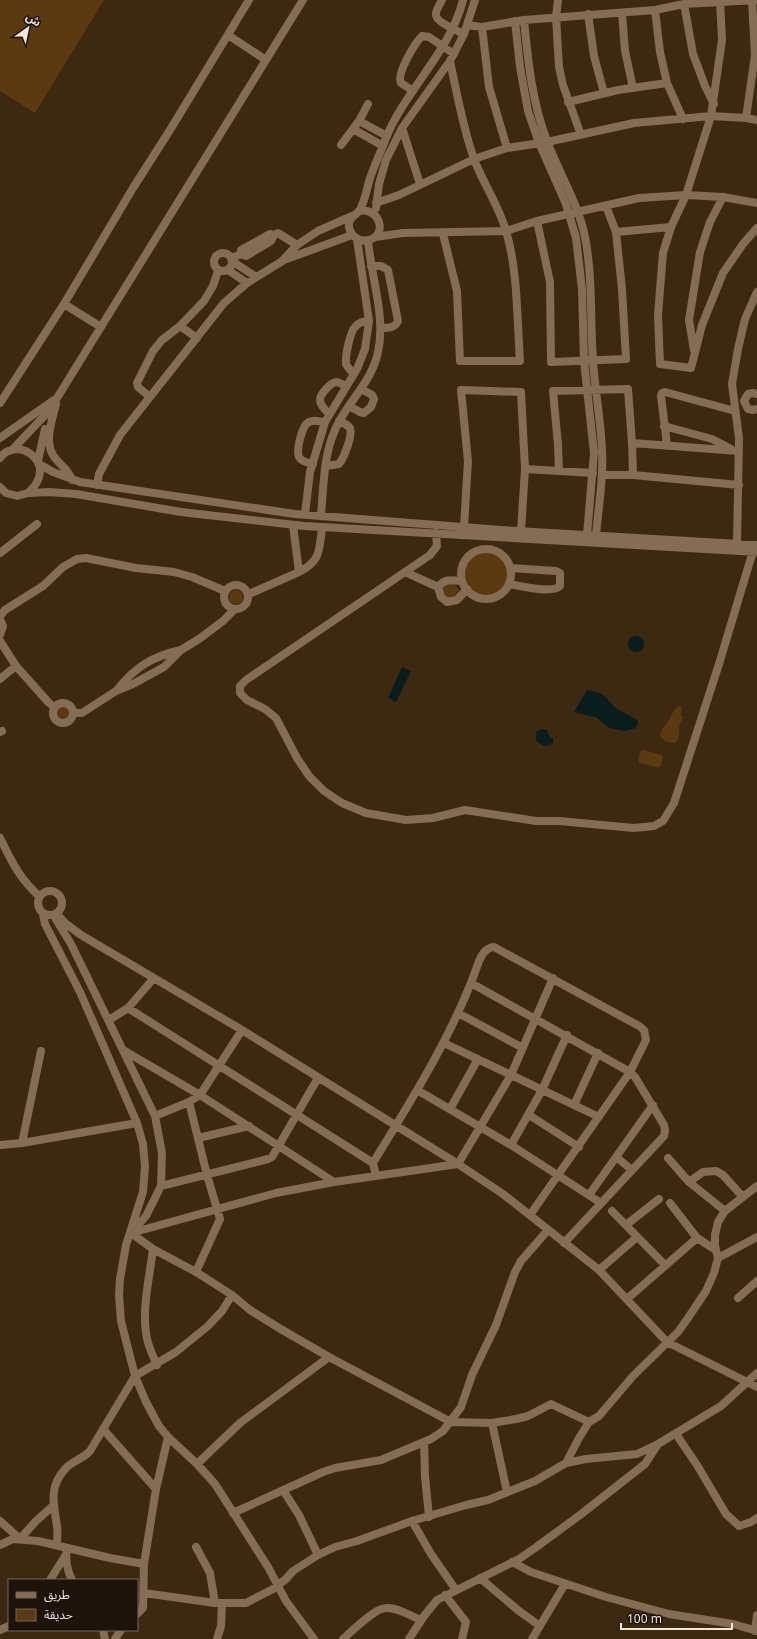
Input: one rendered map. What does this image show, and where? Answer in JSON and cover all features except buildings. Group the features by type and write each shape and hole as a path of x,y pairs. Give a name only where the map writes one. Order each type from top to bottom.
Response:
{"street":[{"path":"0,403 64,304 133,188 249,0"},
{"path":"6,453 49,411 303,0"},
{"path":"442,0 435,14 436,17 464,34"},
{"path":"284,260 297,245 318,232 352,216 359,211 385,141 415,89 443,47 463,0"},
{"path":"321,515 327,453 339,421 372,372 378,352 382,328 370,266 372,238 378,233 380,225 377,216 376,203 379,184 386,160 402,128 452,58 464,34 475,0"},
{"path":"558,0 556,17 559,67 568,102 581,135"},
{"path":"746,118 755,55 752,0"},
{"path":"467,25 482,27 520,20 655,10 684,4 757,0"},
{"path":"720,1 722,40 714,104 686,195 671,227 664,253 658,315 660,364 692,368 702,325 723,273 743,244 757,228"},
{"path":"684,4 693,54 705,86 714,104"},
{"path":"655,10 660,52 667,84 682,119"},
{"path":"622,12 625,51 633,88"},
{"path":"588,14 594,56 604,93"},
{"path":"520,20 543,142 573,213 585,236 591,288 588,360 594,452 587,535"},
{"path":"482,27 489,87 507,148"},
{"path":"228,35 266,60"},
{"path":"428,93 401,83 400,76 403,67 420,39 424,36 429,37 443,47 452,58 459,103 474,159 506,231 515,286 520,361 460,361 457,291 443,234"},
{"path":"568,102 604,93 667,84"},
{"path":"341,145 359,121 368,104"},
{"path":"376,203 399,195 474,159 507,148 581,135 634,123 711,116 757,120"},
{"path":"359,121 393,146"},
{"path":"402,128 420,184"},
{"path":"353,129 385,141"},
{"path":"97,485 99,474 120,435 197,338 216,311 247,283 284,260 355,237 372,238 403,234 506,231 537,221 639,198 686,195 723,197 757,202"},
{"path":"695,352 689,320 700,252 710,222 723,197"},
{"path":"537,221 550,282 551,362 626,359 622,289 616,232 606,206"},
{"path":"359,211 369,211 377,216"},
{"path":"305,514 313,464 325,422 354,374 365,349 369,321 355,237 349,226 352,216"},
{"path":"616,232 671,227"},
{"path":"232,260 241,254 246,256 271,241 274,235 278,233 297,245"},
{"path":"150,397 138,387 137,383 146,363 162,340 180,326 204,301 213,286 218,271 214,264 216,256 223,253 228,254 232,260 256,277"},
{"path":"218,271 223,272 228,270 232,266 232,260"},
{"path":"370,266 381,266 388,270 398,322 392,327 382,328"},
{"path":"228,270 247,283"},
{"path":"737,544 736,513 739,485 736,450 735,406 732,384 745,319 757,292"},
{"path":"64,304 101,327"},
{"path":"354,374 348,368 346,362 351,334 354,327 369,321"},
{"path":"180,326 197,338"},
{"path":"365,349 378,352"},
{"path":"329,414 321,404 321,396 334,383 337,382 346,386"},
{"path":"349,406 364,413 371,407 374,400 372,395 360,389"},
{"path":"558,471 558,445 553,391 628,389 633,476"},
{"path":"464,527 468,461 461,390 521,392 525,469 521,531"},
{"path":"591,390 602,451 602,475 596,536"},
{"path":"667,445 661,396 665,392 735,406 744,401 748,394 757,394"},
{"path":"6,453 0,438 57,398"},
{"path":"57,398 48,438 52,454 69,472 72,480"},
{"path":"744,401 748,409 757,409"},
{"path":"28,493 37,486 41,475 38,462 49,411"},
{"path":"326,466 339,464 349,442 351,434 350,429 346,424 339,421"},
{"path":"313,464 302,460 299,457 299,444 303,429 307,422 325,422"},
{"path":"664,426 712,438 736,450"},
{"path":"632,443 736,450"},
{"path":"6,453 22,450 31,454 38,462 72,480 97,485 305,514 521,531 737,544 756,549"},
{"path":"525,469 593,473"},
{"path":"602,475 633,476 739,485"},
{"path":"0,487 6,493 17,496 28,493 49,492 76,494 181,512 322,528 756,549"},
{"path":"308,493 323,495"},
{"path":"0,553 38,524"},
{"path":"293,525 299,572"},
{"path":"248,594 308,567 318,555 322,528"},
{"path":"436,533 437,546 430,555 246,680 240,686 240,693 247,700 265,709 276,718 297,758 309,776 324,791 354,809 384,817 420,820 465,810 536,821 559,821 634,828 654,826 663,821 674,803 756,549"},
{"path":"476,536 476,552"},
{"path":"500,553 501,537"},
{"path":"487,549 500,553 511,568 510,584 499,596 491,599 483,599 475,596 467,589 462,581 462,568 465,560 476,552 487,549"},
{"path":"0,616 5,610 44,586 63,567 77,559 86,558 136,568 174,572 192,577 225,591"},
{"path":"510,584 543,589 557,588 560,586 560,573 556,571 511,568"},
{"path":"405,572 438,587 441,597 444,601 449,603 457,600 467,589"},
{"path":"438,587 444,581 462,581"},
{"path":"73,713 82,713 116,691 133,684 164,667 181,650 223,621 235,609 245,605 249,598 248,594 245,588 238,584 230,586 225,591 225,602 231,608 235,609"},
{"path":"0,619 3,626 0,635"},
{"path":"0,641 16,666 54,707"},
{"path":"116,691 138,667 165,653 181,650"},
{"path":"0,679 16,666"},
{"path":"64,703 70,706 73,713 71,720 65,724 61,724 55,720 52,714 54,707 57,704 64,703"},
{"path":"0,838 16,870 39,896"},
{"path":"55,915 62,905 59,895 50,891 43,893 39,896 37,905 43,914 45,924 80,992 136,1123 143,1144 145,1167 144,1192 126,1245 119,1294 121,1322 135,1376 146,1402 159,1426 215,1484 279,1585 286,1601 314,1639"},
{"path":"43,914 55,915 81,935 242,1030 458,1164 503,1194 599,1270 667,1342 757,1387"},
{"path":"55,915 109,1020 155,1116 162,1153 161,1186 146,1216 131,1233"},
{"path":"373,1163 444,1043 472,983 483,953 491,948 497,948 644,1030 646,1037 645,1043 630,1072 530,1216"},
{"path":"109,1020 128,1008 154,978"},
{"path":"131,1233 276,1193 334,1182 458,1164 511,1075 553,978"},
{"path":"472,983 598,1052 630,1072 635,1077 653,1105 664,1125 664,1136 564,1243"},
{"path":"128,1008 373,1163 376,1176"},
{"path":"458,1013 523,1048"},
{"path":"155,1116 189,1102 200,1095 242,1030"},
{"path":"512,1145 542,1090 567,1035"},
{"path":"444,1043 599,1118"},
{"path":"123,1049 200,1095 334,1182"},
{"path":"22,1143 40,1051"},
{"path":"574,1105 598,1052"},
{"path":"450,1110 478,1059"},
{"path":"161,1186 272,1157 318,1078"},
{"path":"417,1090 512,1145 602,1203"},
{"path":"189,1102 207,1175 218,1209 220,1222 196,1272"},
{"path":"589,1195 653,1105"},
{"path":"529,1115 579,1147"},
{"path":"0,1145 22,1143 136,1123"},
{"path":"198,1138 249,1126"},
{"path":"616,1156 632,1170"},
{"path":"668,1158 689,1182 725,1211"},
{"path":"689,1182 704,1172 716,1171 723,1175 742,1196"},
{"path":"566,1463 589,1422 598,1416 633,1376 678,1332 706,1291 714,1273 717,1254 715,1235 718,1222 725,1211 742,1196 757,1186"},
{"path":"626,1225 658,1199"},
{"path":"670,1203 697,1238 717,1254"},
{"path":"612,1211 665,1265"},
{"path":"233,1513 323,1472 335,1468 381,1460 438,1436 451,1422 461,1407 472,1375 496,1325 515,1272 521,1261 548,1230"},
{"path":"131,1233 153,1249 196,1272 232,1295 250,1310 329,1357 451,1422 492,1423 528,1416 551,1404 589,1422"},
{"path":"599,1270 637,1237"},
{"path":"717,1254 757,1237"},
{"path":"627,1299 697,1238"},
{"path":"153,1249 146,1303 146,1332 150,1348 157,1365"},
{"path":"738,1298 757,1280"},
{"path":"57,1545 57,1528 52,1496 55,1484 64,1470 72,1463 85,1457 135,1376 157,1365 176,1352 208,1326 222,1311 232,1295"},
{"path":"197,1464 240,1423 329,1357"},
{"path":"144,1593 218,1603 246,1603 262,1596 279,1585 293,1571 318,1555 335,1547 357,1541 412,1521 488,1500 535,1481 566,1463 586,1459 637,1454 676,1434 721,1406 737,1393 747,1381 757,1374"},
{"path":"492,1423 507,1492"},
{"path":"103,1430 156,1489"},
{"path":"676,1434 697,1465 726,1514 739,1526 751,1522 757,1518"},
{"path":"138,1613 143,1608 144,1564 156,1489 168,1437"},
{"path":"424,1442 425,1476 429,1517"},
{"path":"409,1639 431,1606 445,1595 512,1562 580,1515 645,1464 658,1444"},
{"path":"283,1490 299,1515 318,1555"},
{"path":"20,1539 54,1505"},
{"path":"0,1521 20,1539"},
{"path":"412,1521 431,1554 456,1590"},
{"path":"0,1545 13,1539 20,1539 57,1545 66,1552 144,1564"},
{"path":"196,1548 210,1572 218,1603 221,1626 217,1639"},
{"path":"51,1579 66,1552"},
{"path":"66,1552 72,1579"},
{"path":"512,1562 531,1572 565,1584 669,1614 733,1624 756,1631 757,1615"},
{"path":"480,1578 519,1611 540,1626"},
{"path":"532,1639 565,1584"},
{"path":"445,1595 466,1622 462,1639"},
{"path":"343,1639 370,1616 384,1607 396,1609 421,1620"}],"green space":[{"path":"0,0 104,0 35,113 0,91"},
{"path":"486,552 498,556 504,562 508,574 504,586 498,592 486,596 474,592 468,586 464,574 468,562 474,556"},
{"path":"453,583 459,590 457,598 444,599 442,588 444,585"},
{"path":"233,590 239,590 243,594 243,600 239,604 233,604 229,600 229,594"},
{"path":"59,706 65,706 69,710 69,716 65,720 59,720 55,716 55,710"},
{"path":"679,706 682,708 681,715 683,717 679,726 679,738 675,743 663,740 660,735 662,729"},
{"path":"644,750 663,757 660,768 639,763 638,760 641,751"}],"shaded area":[{"path":"636,636 642,638 644,644 642,650 636,652 630,650 628,644 630,638"},
{"path":"402,667 411,671 396,702 388,698"},
{"path":"587,690 600,693 606,697 614,707 637,720 638,723 636,728 625,731 609,728 597,718 574,712"},
{"path":"541,729 547,730 549,736 553,739 553,743 548,746 544,746 536,741 536,732"}]}
